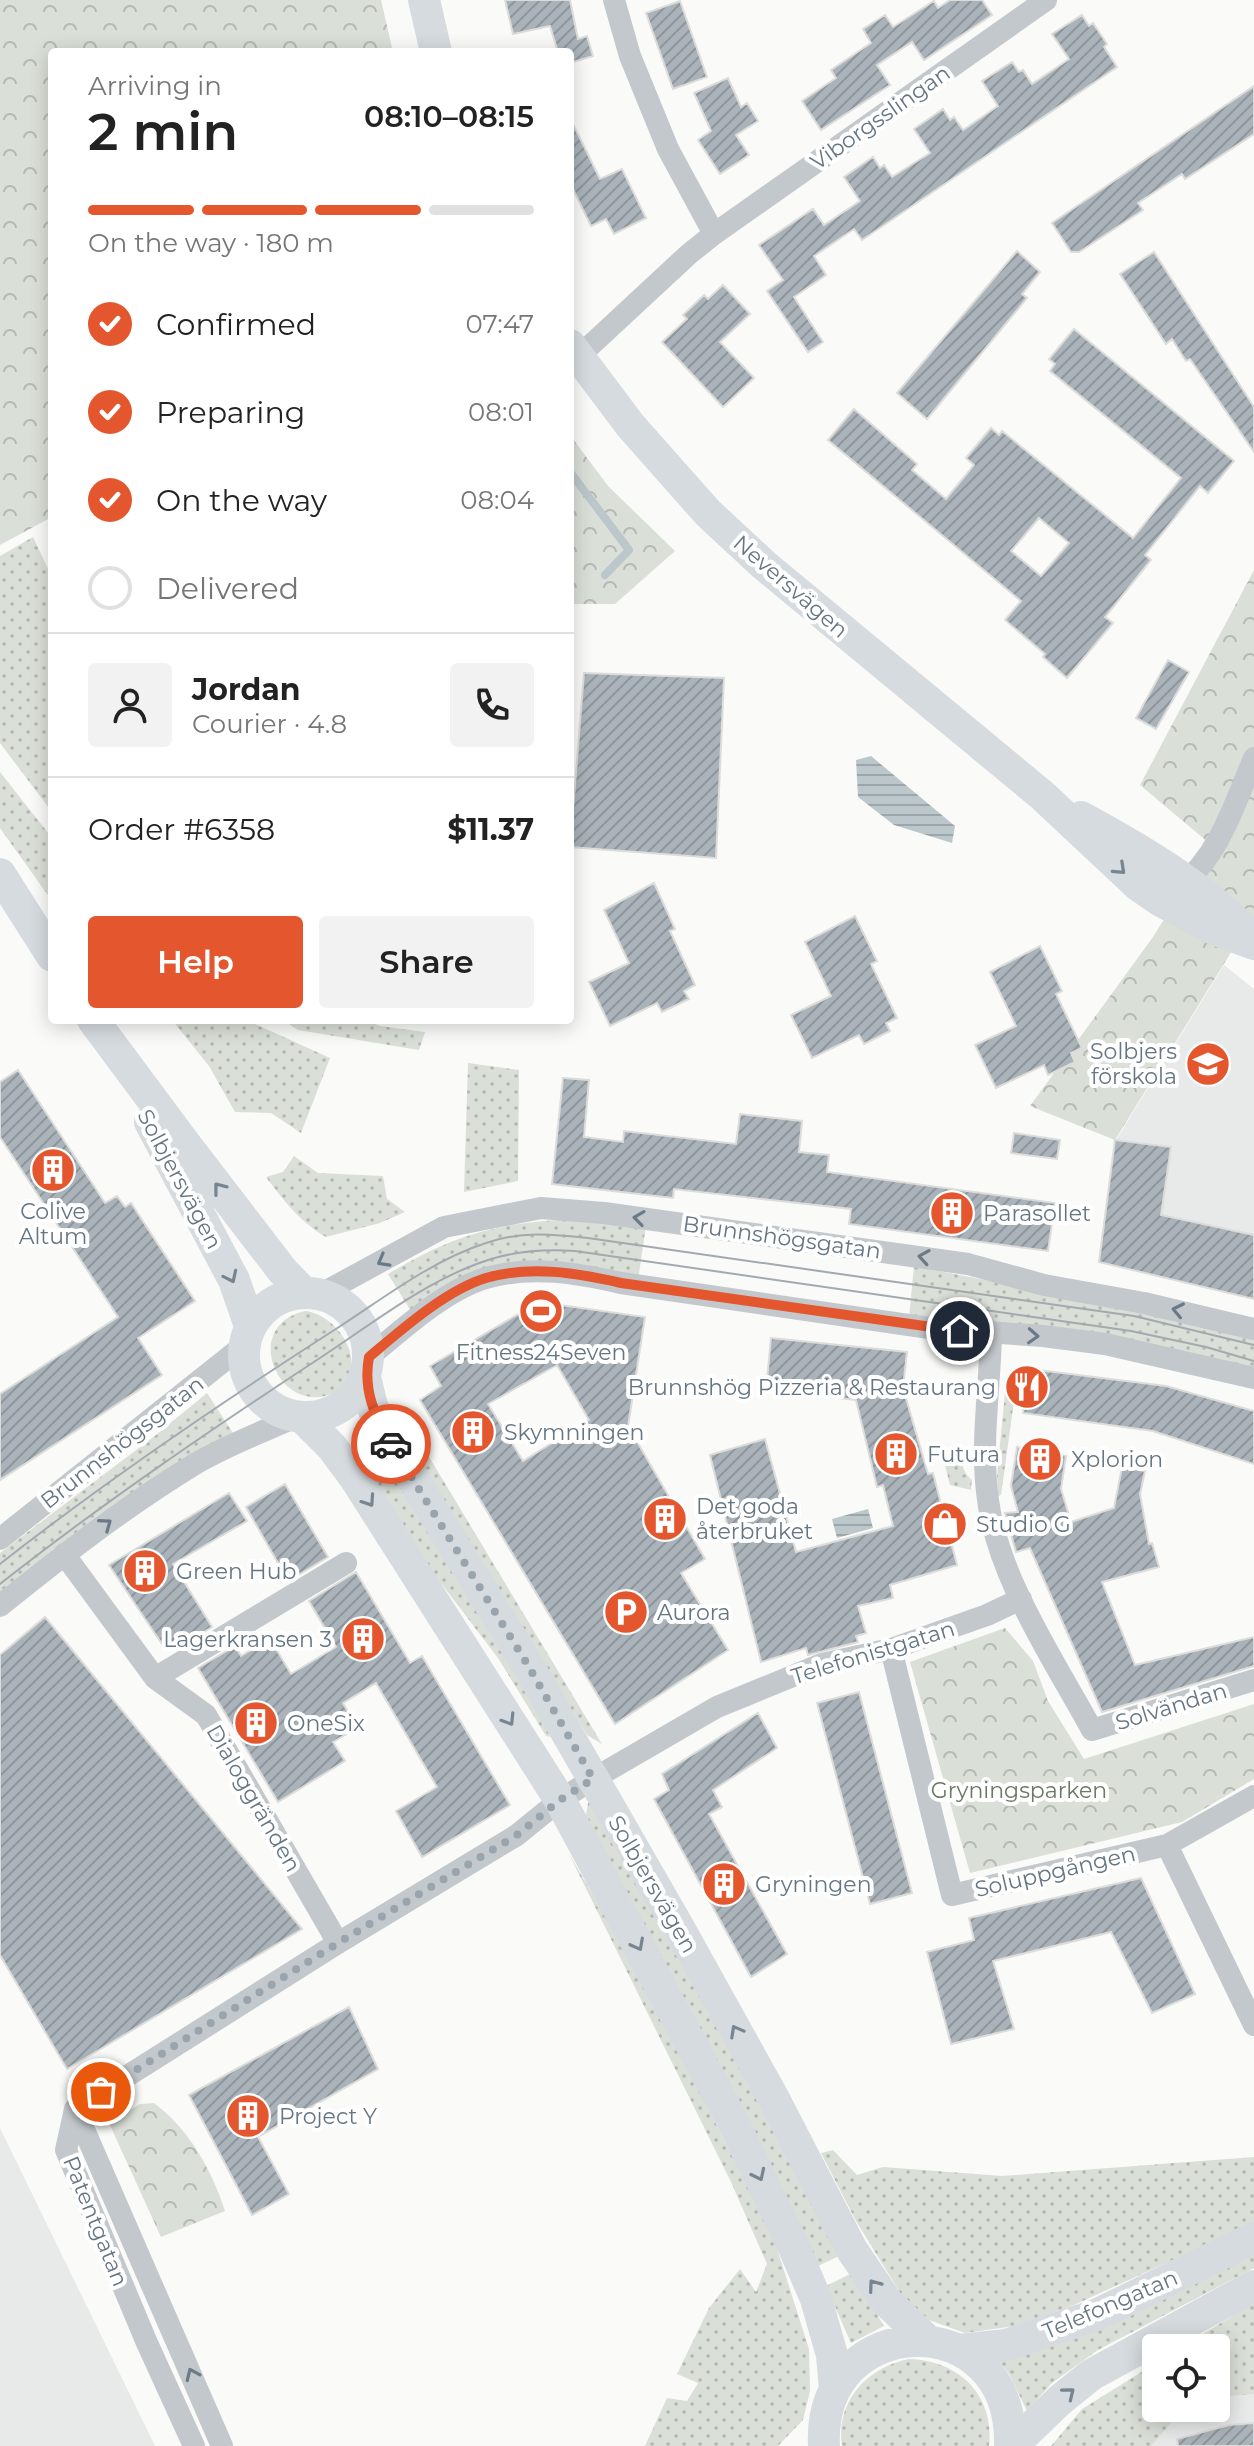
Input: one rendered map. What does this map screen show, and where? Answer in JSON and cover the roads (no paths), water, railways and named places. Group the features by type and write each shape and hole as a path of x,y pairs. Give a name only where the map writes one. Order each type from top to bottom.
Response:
{"main road":[{"path":"424,0 435,48"},
{"name":"Neversvägen","path":"574,351 630,425 708,513 764,565 1043,796 1125,874 1161,901 1211,928 1254,942"},
{"name":"Neversvägen","path":"1043,796 1145,852 1188,881 1227,911 1254,942"},
{"path":"0,874 48,950"},
{"name":"Solbjersvägen","path":"98,1027 282,1270 312,1293 346,1306 356,1316 363,1330 372,1406 384,1432 526,1662 593,1779 774,2099 858,2260 887,2302 928,2341"},
{"name":"Solbjersvägen","path":"98,1027 234,1280 247,1336 244,1365 251,1383 260,1397 276,1410 300,1417 332,1447 560,1800 733,2122 792,2243 825,2328 832,2355 835,2389"},
{"path":"247,1336 263,1309 275,1300 312,1293"},
{"path":"300,1417 326,1414 341,1407 353,1396 367,1367"},
{"name":"Telefongatan","path":"959,2350 1006,2345 1096,2315 1254,2238"},
{"name":"Telefongatan","path":"1011,2446 1091,2375 1254,2286"},
{"path":"818,2438 835,2389 854,2365 882,2348 912,2341 928,2341 959,2350 979,2363 994,2381 1005,2402 1011,2425 1011,2446"}],"street":[{"path":"614,0 630,56 668,149 714,234"},
{"name":"Viborgsslingan","path":"574,351 714,234 1046,0"},
{"path":"1161,901 1188,881 1215,849 1254,758"},
{"name":"Brunnshögsgatan","path":"312,1293 444,1227 541,1208 604,1213 968,1264 1044,1285 1144,1303 1254,1329"},
{"path":"367,1367 450,1295 485,1278 524,1271 575,1273 621,1283 929,1328 1105,1344 1254,1378"},
{"path":"991,1334 985,1449 987,1493 996,1536 1021,1599"},
{"name":"Brunnshögsgatan","path":"4,1527 247,1336"},
{"path":"0,1606 113,1518 196,1464 247,1437 300,1417"},
{"name":"Dialoggränden","path":"64,1554 155,1678 206,1715 338,1943"},
{"path":"155,1678 346,1563"},
{"name":"Telefonistgatan","path":"75,2109 338,1943 517,1835 560,1800 593,1779 717,1707 822,1664 891,1649 987,1615 1021,1599"},
{"name":"Solvändan","path":"1021,1599 1092,1730 1254,1680"},
{"name":"Soluppgången","path":"891,1649 952,1895 1167,1845 1254,1796"},
{"path":"1167,1845 1254,2025"},
{"name":"Patentgatan","path":"75,2109 66,2150 194,2446"},
{"name":"Patentgatan","path":"75,2109 222,2446"}],"waterway":[{"path":"574,477 629,550 605,575"}],"tram line":[{"path":"0,1564 166,1442 392,1292 466,1250 511,1237 549,1235 588,1238 1134,1316 1254,1345"},
{"path":"0,1584 159,1467 404,1302 468,1267 512,1254 575,1251 1131,1331 1254,1361"}],"place":[{"name":"Solbjers förskola","path":"1208,1064"},
{"name":"Colive Altum","path":"53,1170"},
{"name":"Parasollet","path":"952,1213"},
{"name":"Fitness24Seven","path":"541,1311"},
{"name":"Brunnshög Pizzeria & Restaurang","path":"1027,1387"},
{"name":"Skymningen","path":"473,1432"},
{"name":"Futura","path":"896,1454"},
{"name":"Xplorion","path":"1040,1459"},
{"name":"Det goda återbruket","path":"665,1519"},
{"name":"Studio G","path":"945,1524"},
{"name":"Green Hub","path":"145,1571"},
{"name":"Aurora","path":"626,1612"},
{"name":"Lagerkransen 3","path":"363,1639"},
{"name":"OneSix","path":"256,1723"},
{"name":"Gryningen","path":"724,1884"},
{"name":"Project Y","path":"248,2116"}],"park label":[{"name":"Gryningsparken","path":"1019,1790"}]}
